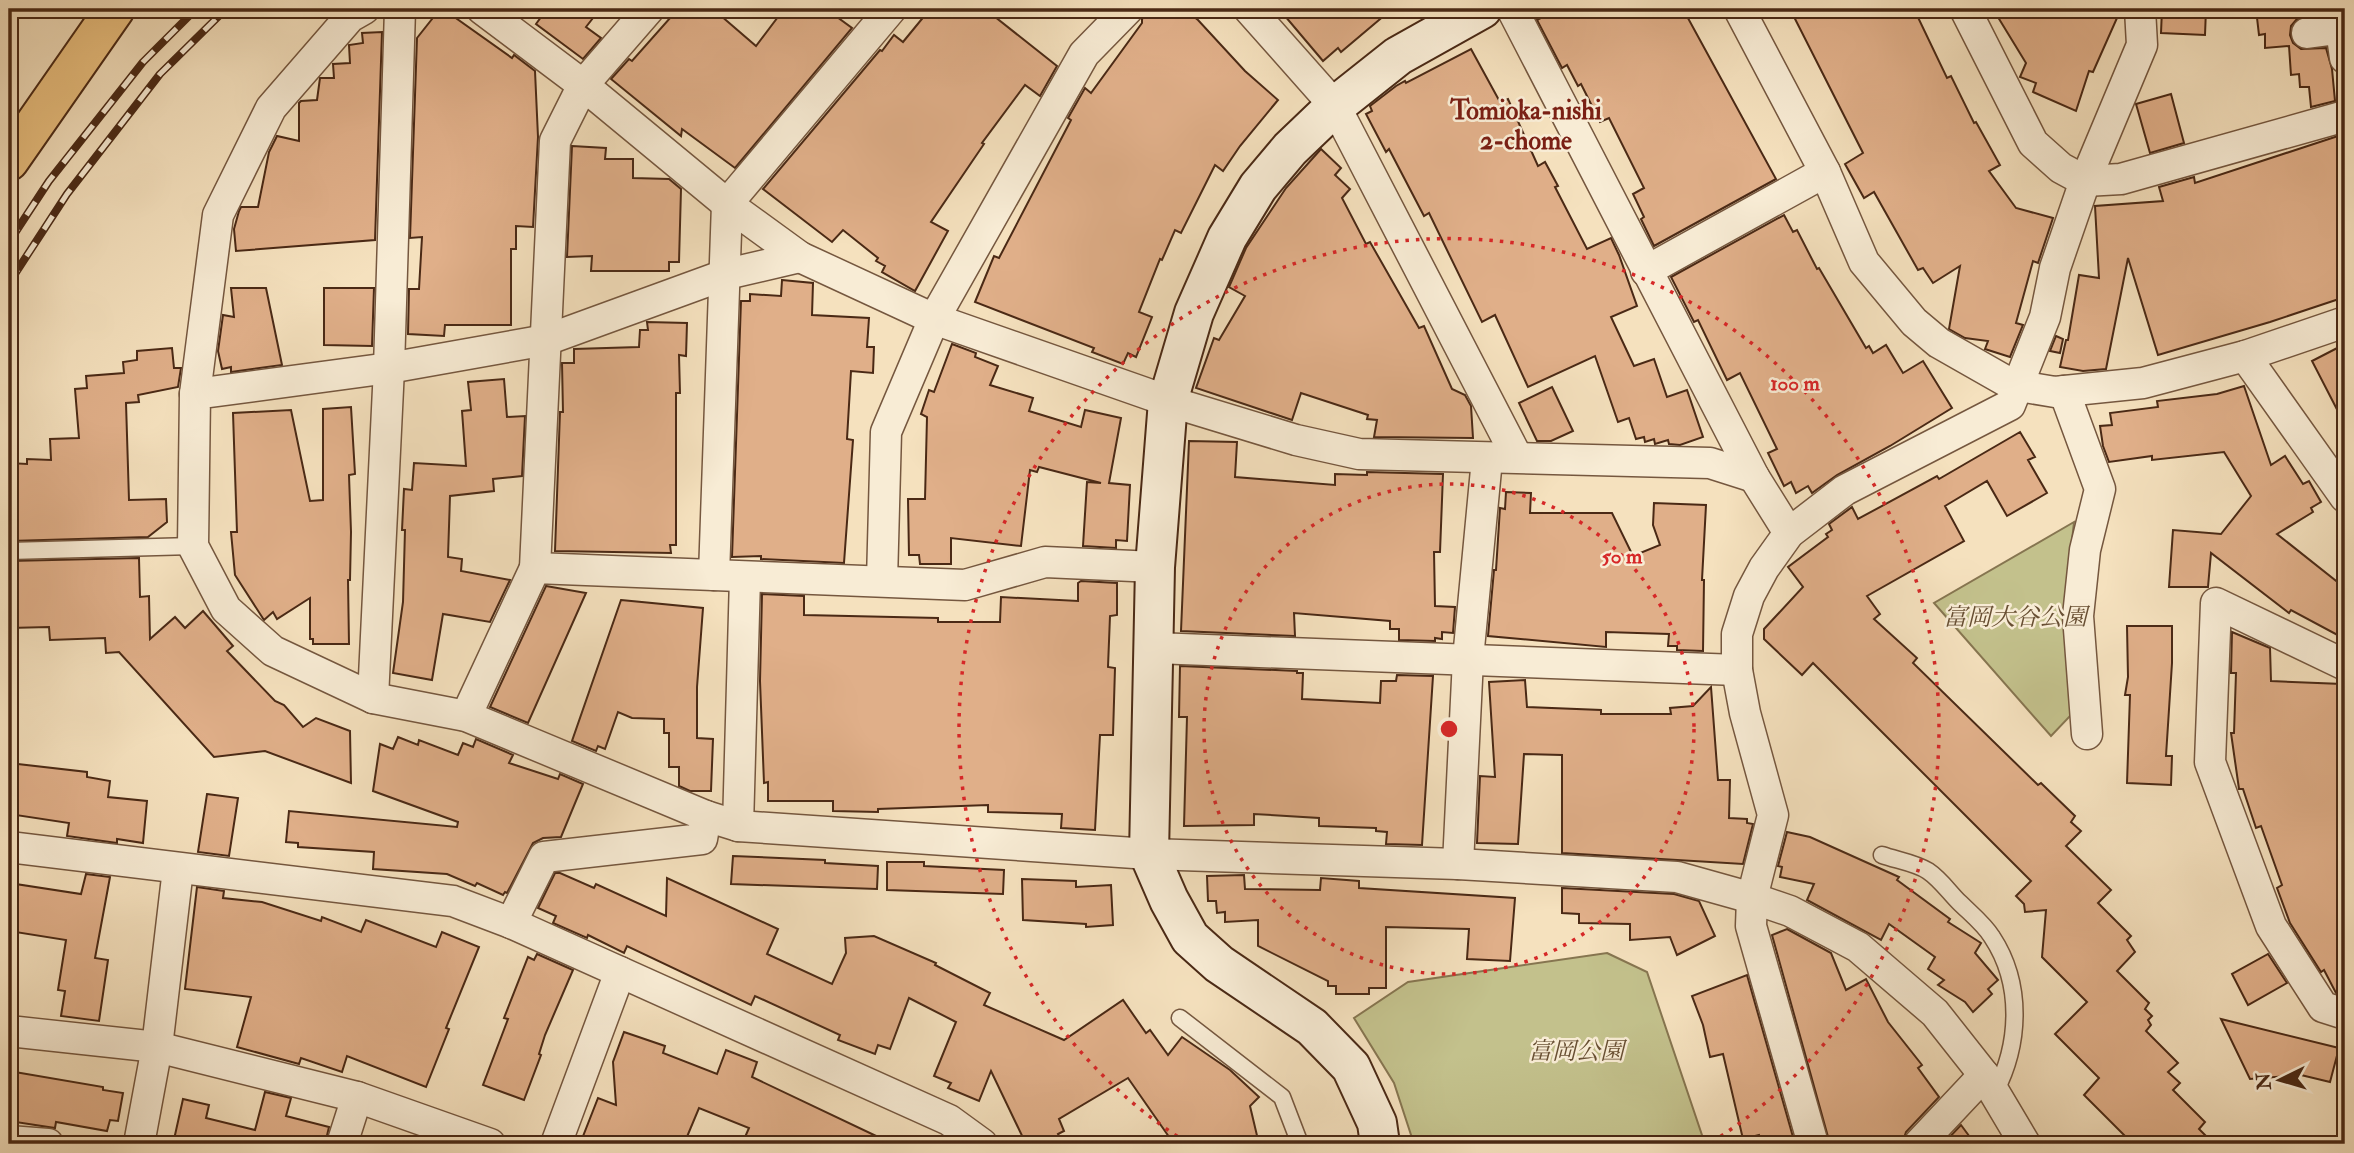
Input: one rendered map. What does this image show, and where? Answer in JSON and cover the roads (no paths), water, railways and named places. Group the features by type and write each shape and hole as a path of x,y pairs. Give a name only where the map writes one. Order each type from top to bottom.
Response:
{"highway":[{"path":"9,161 115,9"}],"street":[{"path":"364,9 350,18 271,108 218,215 195,394 193,546 226,608 273,651 373,698 466,716 706,816 738,826 1149,854 1458,864 1677,877 1752,898 1790,911 1858,947 1935,1013 1989,1083 2025,1144"},
{"path":"373,698 389,368 400,9"},
{"path":"482,9 583,85 727,204 800,257 934,319 1168,401 1296,440 1359,454 1710,463 1754,477"},
{"path":"466,716 536,568 555,141 583,85 649,9"},
{"path":"714,575 727,274 727,204 891,9"},
{"path":"882,581 886,432 934,319 1084,54 1128,9"},
{"path":"1249,9 1335,106 1517,457"},
{"path":"1380,1144 1377,1123 1351,1066 1312,1027 1219,964 1190,938 1169,900 1149,854 1155,567 1168,401 1194,313 1227,238 1258,187 1290,149 1335,106 1398,56 1482,9"},
{"path":"1511,9 1754,477 1789,533"},
{"path":"1739,9 1825,172 1864,262 1914,322 1939,343 2019,386 2055,392 2143,383 2245,356 2345,322"},
{"path":"1965,9 2033,143 2061,168 2085,181 2121,179 2345,116"},
{"path":"1814,1144 1751,926 1752,898 1780,816 1745,713 1737,670 1737,634 1749,596 1764,568 1789,533 1845,490 2010,405 2045,317 2055,268 2085,181 2142,44 2140,9"},
{"path":"2307,33 2344,38"},
{"path":"1646,271 1825,172"},
{"path":"195,394 389,368 545,340 727,274 800,257"},
{"path":"2245,356 2345,497"},
{"path":"2064,391 2100,489 2085,551 2078,617 2087,734"},
{"path":"1458,864 1468,659 1487,459"},
{"path":"536,568 965,585 1045,562 1155,567"},
{"path":"738,826 745,578"},
{"path":"2345,665 2216,603 2210,762 2271,926 2323,1007 2345,1014"},
{"path":"1155,648 1737,670"},
{"path":"511,923 544,857 702,839 706,816"},
{"path":"9,847 453,901 511,923 949,1121 980,1144"},
{"path":"139,1144 157,1047 178,869"},
{"path":"556,1144 620,972"},
{"path":"9,1031 157,1047 357,1097 490,1144"},
{"path":"1919,1144 1989,1083"},
{"path":"342,1144 357,1097"},
{"path":"9,1141 48,1144"}],"lane":[{"path":"9,551 193,546"},
{"path":"1882,855 1928,870 1991,935 2006,963 2014,1000 2014,1026 2008,1063 1989,1083"},
{"path":"1180,1017 1282,1097 1300,1144"}],"railway":[{"path":"9,242 49,181 143,62 196,9"},
{"path":"9,283 67,194 160,74 226,9"}],"district":[{"name":"Tomioka-nishi 2-chome","path":"1526,126"}],"park label":[{"name":"富岡大谷公園","path":"2015,617"},
{"name":"富岡公園","path":"1576,1051"}]}
